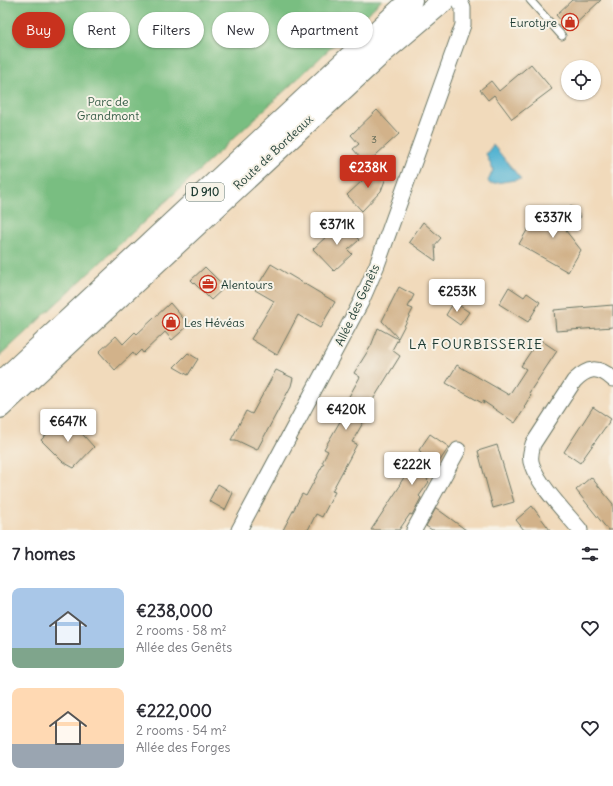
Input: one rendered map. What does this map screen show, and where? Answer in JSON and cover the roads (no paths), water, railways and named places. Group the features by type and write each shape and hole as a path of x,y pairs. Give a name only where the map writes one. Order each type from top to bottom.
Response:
{"main road":[{"name":"Route de Bordeaux","path":"0,384 411,0"},
{"name":"Route de Bordeaux","path":"0,407 368,65 444,0"}],"street":[{"name":"Allée des Genêts","path":"239,530 361,302 377,265 463,25 463,8 459,0"},
{"path":"580,530 537,476 531,465 530,454 533,444 574,381 583,372 593,369 605,372 613,379"},
{"path":"414,530 458,450"}],"lane":[{"path":"530,0 562,36"}],"water":[{"path":"493,145 521,179 490,184 488,181 493,170 486,154"}],"place":[{"name":"Eurotyre","path":"570,22"},
{"name":"Alentours","path":"208,284"},
{"name":"Les Hévéas","path":"171,322"}],"district":[{"name":"LA FOURBISSERIE","path":"476,344"}],"park label":[{"name":"Parc de Grandmont","path":"108,108"}]}
